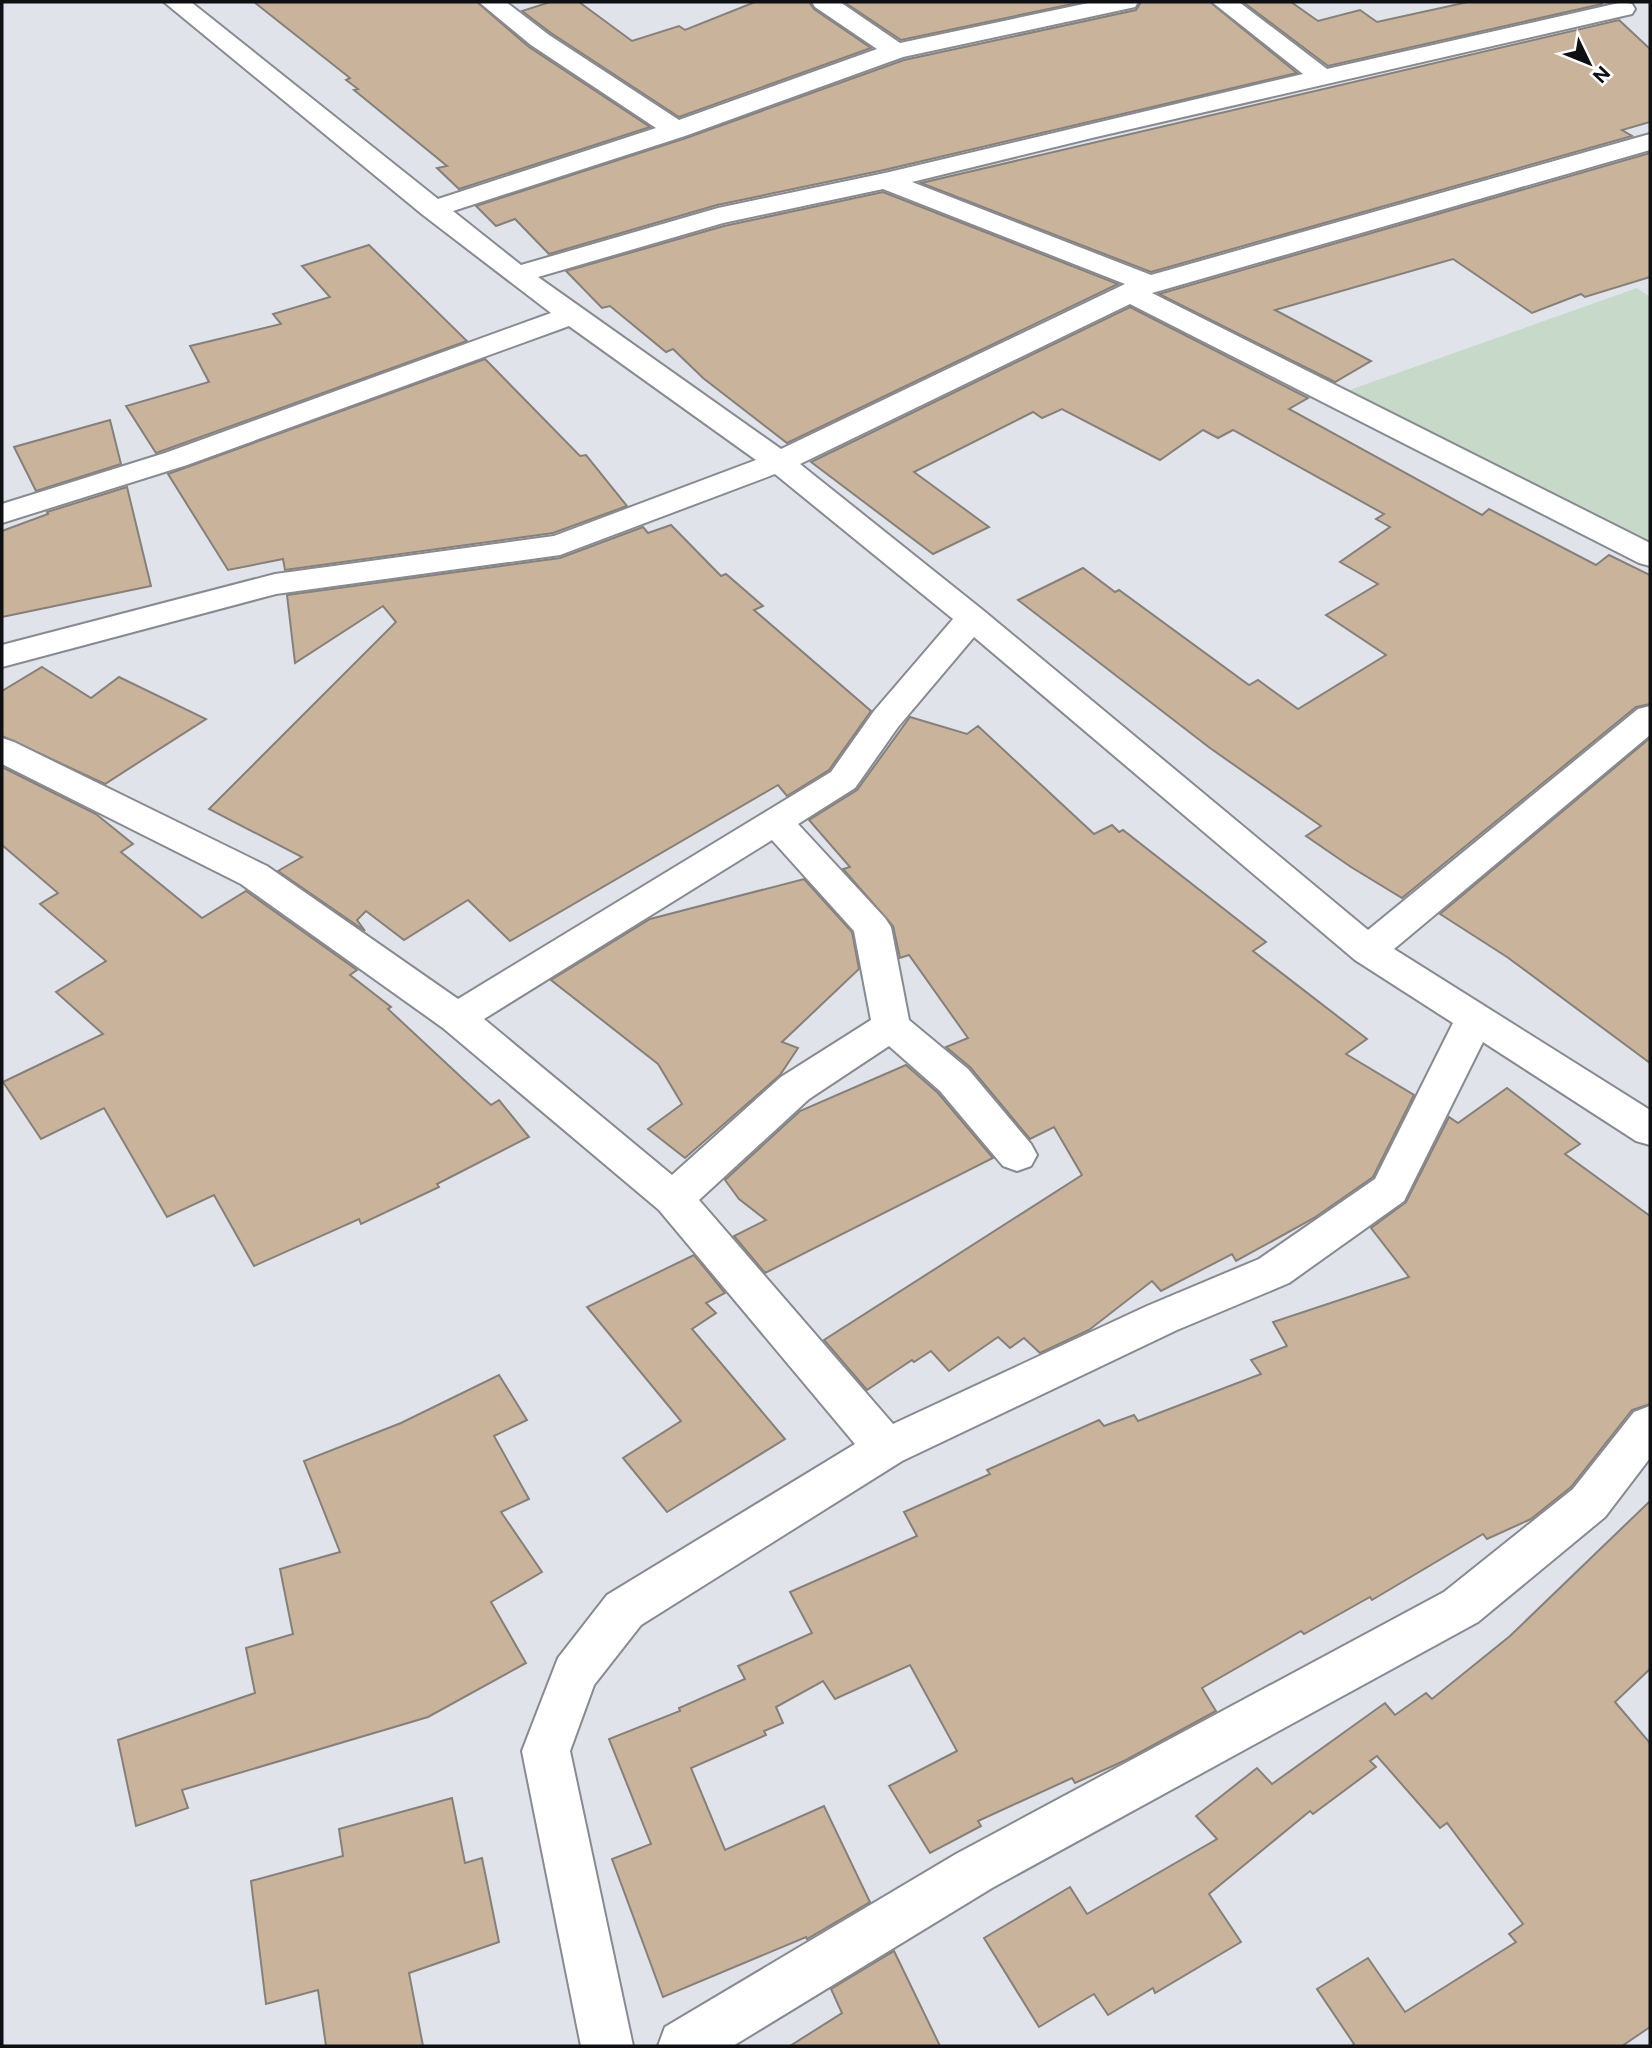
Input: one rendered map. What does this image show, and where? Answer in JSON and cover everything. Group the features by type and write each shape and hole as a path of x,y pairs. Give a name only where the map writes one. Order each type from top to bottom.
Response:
{"street":[{"path":"176,2 516,275 779,461 972,618 1368,950 1474,1020 1645,1120"},
{"path":"491,2 540,40 676,130"},
{"path":"824,2 896,51"},
{"path":"1017,2 1047,19"},
{"path":"433,209 676,130 896,51 1126,2"},
{"path":"1224,2 1322,77"},
{"path":"516,275 718,216 885,181 1623,9"},
{"path":"2,656 275,584 560,545 779,461 1139,288 1650,142"},
{"path":"885,181 1139,288 1650,556"},
{"path":"2,514 176,459 572,315"},
{"path":"457,1018 844,780 886,719 972,618"},
{"path":"1368,950 1650,718"},
{"path":"2,750 254,875 457,1018 673,1199 886,1448"},
{"path":"777,823 872,927 891,1026 954,1080 1017,1155"},
{"path":"607,2046 546,1751 575,1673 624,1610 886,1448 1162,1318 1274,1271 1390,1190 1474,1020"},
{"path":"673,1199 796,1088 891,1026"},
{"path":"684,2046 974,1871 1461,1607 1589,1503 1650,1424"}],"green space":[{"path":"1637,288 1650,297 1650,541 1344,392"}],"building":[{"path":"254,2 477,2 529,47 650,127 459,189 437,168 447,166 354,90 358,89 346,80 350,78"},
{"path":"550,2 579,2 632,41 679,26 685,30 755,2 809,2 814,9 871,48 679,117 522,11"},
{"path":"844,2 1082,2 901,40"},
{"path":"1141,2 1210,2 1297,73 884,170 717,205 549,254 515,219 496,226 476,206 686,138 904,60 1136,10"},
{"path":"1243,2 1291,2 1318,21 1360,10 1377,22 1468,2 1602,4 1328,66"},
{"path":"1619,20 1650,49 1650,122 1622,130 1632,136 1151,272 921,183"},
{"path":"1650,153 1650,277 1585,297 1581,294 1532,313 1453,259 1275,310 1371,361 1335,382 1159,294"},
{"path":"883,192 1118,284 787,443 703,378 673,349 666,352 610,306 602,308 566,271 724,226"},
{"path":"369,245 467,341 156,453 126,406 209,382 190,346 281,324 273,314 330,297 302,266"},
{"path":"1130,307 1308,398 1289,409 1482,515 1489,509 1596,565 1609,555 1650,575 1650,704 1636,707 1402,898 1306,836 1321,826 1210,748 1018,600 1083,568 1115,592 1119,590 1249,685 1258,680 1298,709 1386,655 1326,615 1378,584 1340,562 1390,527 1376,519 1384,514 1233,430 1218,438 1203,430 1160,460 1062,409 1042,418 1033,412 914,472 989,527 933,554 811,462"},
{"path":"485,359 580,456 586,455 627,506 553,533 285,570 283,559 228,570 168,474"},
{"path":"110,420 121,464 36,491 14,447"},
{"path":"127,487 151,586 2,617 2,531 48,514 47,512"},
{"path":"671,525 721,576 726,574 763,606 754,610 871,711 829,770 787,796 778,785 510,941 468,900 404,940 366,911 357,920 365,931 278,871 302,857 209,809 396,622 383,606 295,663 287,595 560,558 643,527 648,533"},
{"path":"42,667 91,698 119,677 206,719 105,784 2,736 2,691"},
{"path":"910,717 967,734 978,726 1094,834 1112,825 1119,832 1123,830 1266,942 1253,951 1367,1039 1346,1054 1414,1095 1373,1177 1314,1218 1236,1261 1232,1254 1161,1291 1152,1281 1089,1330 1040,1353 1024,1338 1010,1348 998,1337 949,1371 931,1351 914,1362 912,1360 867,1390 824,1340 1082,1175 1054,1127 1030,1139 970,1067 946,1047 968,1038 909,955 900,958 893,926 843,869 850,867 809,820 857,790"},
{"path":"1650,738 1650,1063 1507,957 1440,914"},
{"path":"2,767 96,814 133,844 121,852 202,918 246,891 357,970 350,975 391,1007 388,1009 491,1105 499,1100 529,1137 437,1184 439,1187 361,1224 359,1219 254,1266 214,1195 167,1217 104,1108 41,1139 3,1082 103,1034 56,992 106,961 40,904 58,893 2,845"},
{"path":"804,879 852,932 859,969 782,1042 798,1048 780,1075 685,1158 648,1129 682,1104 658,1064 551,980 650,919"},
{"path":"906,1065 938,1093 993,1158 765,1273 734,1236 766,1220 739,1199 725,1180 800,1111"},
{"path":"1507,1088 1580,1144 1565,1154 1650,1216 1650,1404 1632,1410 1571,1487 1531,1519 1487,1539 1483,1534 1372,1600 1370,1597 1304,1634 1301,1631 1202,1688 1216,1711 1126,1760 1075,1783 1072,1778 978,1821 981,1826 930,1853 889,1786 957,1751 910,1665 835,1699 823,1681 776,1707 783,1723 764,1731 766,1735 691,1768 725,1850 824,1806 870,1902 807,1939 806,1937 663,1997 612,1859 651,1844 609,1739 680,1711 679,1708 745,1679 738,1666 812,1633 790,1592 917,1536 904,1512 990,1474 987,1470 1099,1420 1104,1426 1134,1415 1138,1421 1261,1374 1251,1360 1287,1346 1273,1322 1409,1277 1371,1228 1406,1202 1449,1117 1458,1123"},
{"path":"694,1255 725,1293 706,1303 716,1313 692,1329 785,1439 667,1512 623,1458 681,1421 587,1307"},
{"path":"499,1375 527,1420 494,1436 529,1499 501,1512 542,1572 491,1602 526,1663 428,1717 182,1790 188,1808 136,1826 118,1740 255,1693 246,1648 293,1634 280,1569 340,1552 304,1461 401,1423"},
{"path":"1650,1501 1650,1669 1615,1702 1650,1743 1650,2027 1622,2046 1351,2046 1354,2044 1317,1989 1368,1958 1405,2012 1516,1942 1509,1934 1523,1924 1447,1823 1440,1828 1377,1756 1370,1761 1376,1767 1313,1814 1310,1811 1209,1894 1241,1942 1155,1993 1153,1988 1108,2015 1094,1994 1039,2027 984,1938 1070,1887 1087,1914 1217,1839 1196,1816 1257,1768 1272,1784 1385,1703 1395,1715 1426,1693 1432,1699 1510,1636"},
{"path":"452,1798 465,1863 482,1858 499,1942 409,1973 423,2046 326,2046 318,1990 266,2004 251,1881 343,1856 339,1829"},
{"path":"894,1951 940,2046 790,2046 842,2013 831,1989"}]}
